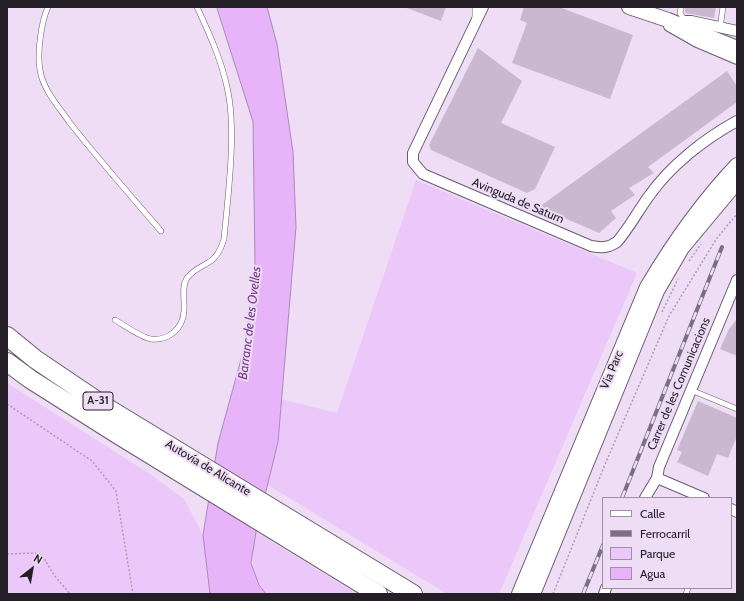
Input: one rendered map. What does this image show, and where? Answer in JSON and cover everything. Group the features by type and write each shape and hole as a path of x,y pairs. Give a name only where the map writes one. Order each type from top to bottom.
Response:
{"highway":[{"name":"Autovía de Alicante","path":"7,336 36,359 109,409 414,594"},
{"name":"Autovía de Alicante","path":"7,362 30,380 378,594"}],"main road":[{"path":"629,7 654,16 684,24 737,48"},
{"name":"Via Parc","path":"519,594 647,287 674,242 713,190 737,165"},
{"name":"Via Parc","path":"533,594 657,291 682,248 737,182"}],"street":[{"name":"Avinguda de Saturn","path":"483,7 413,152 413,162 423,174 591,246 603,248 611,246 617,242 649,196 668,174 692,152 737,121"},
{"path":"654,16 697,42 737,59"},
{"path":"684,24 691,21 737,31"},
{"name":"Carrer de les Comunicacions","path":"646,497 657,478 659,467 691,390 733,302 737,280"},
{"path":"657,478 702,497"}],"lane":[{"path":"48,7 43,19 40,51 40,70 46,86 56,104 83,139 161,231"},
{"path":"115,320 149,339 161,338 173,334 182,324 184,312 184,288 187,278 211,262 220,252 224,239 231,132 229,102 227,87 214,45 197,7"},
{"path":"475,7 476,24"},
{"path":"681,7 680,13 684,24"},
{"path":"720,28 723,7"},
{"path":"691,390 737,409"}],"path":[{"path":"553,594 606,462 669,316 716,238 737,214"},
{"path":"688,261 702,243"},
{"path":"659,316 680,274"},
{"path":"7,404 92,461 116,491 133,594"},
{"path":"7,554 35,553 42,555 54,576 70,594"}],"green space":[{"path":"416,180 637,273 499,594 447,594 268,485 278,442 281,399 337,413"},
{"path":"7,383 150,474 184,499 203,535 210,594 7,594"},
{"path":"256,532 357,594 266,594 254,571 253,550"}],"water":[{"name":"Barranc de les Ovelles","path":"217,7 267,7 277,44 293,152 296,227 278,442 256,532 251,563 259,585 266,594 210,594 203,535 218,443 245,345 255,265 253,122"}],"building":[{"path":"404,7 446,7 441,21"},
{"path":"524,7 559,7 633,35 610,99 512,63 527,23 520,20"},
{"path":"685,7 716,7 714,18 685,13"},
{"path":"478,48 522,81 501,123 555,147 535,189 527,193 431,150 429,145"},
{"path":"727,71 737,86 737,102 648,167 654,173 629,188 635,195 611,211 616,218 599,233 539,207"},
{"path":"737,319 737,356 720,349 729,329"},
{"path":"698,401 737,418 737,436 728,458 717,454 708,476 677,462 682,452 677,450"}],"railway":[{"path":"622,497 722,247"},
{"path":"583,594 602,547"}]}
